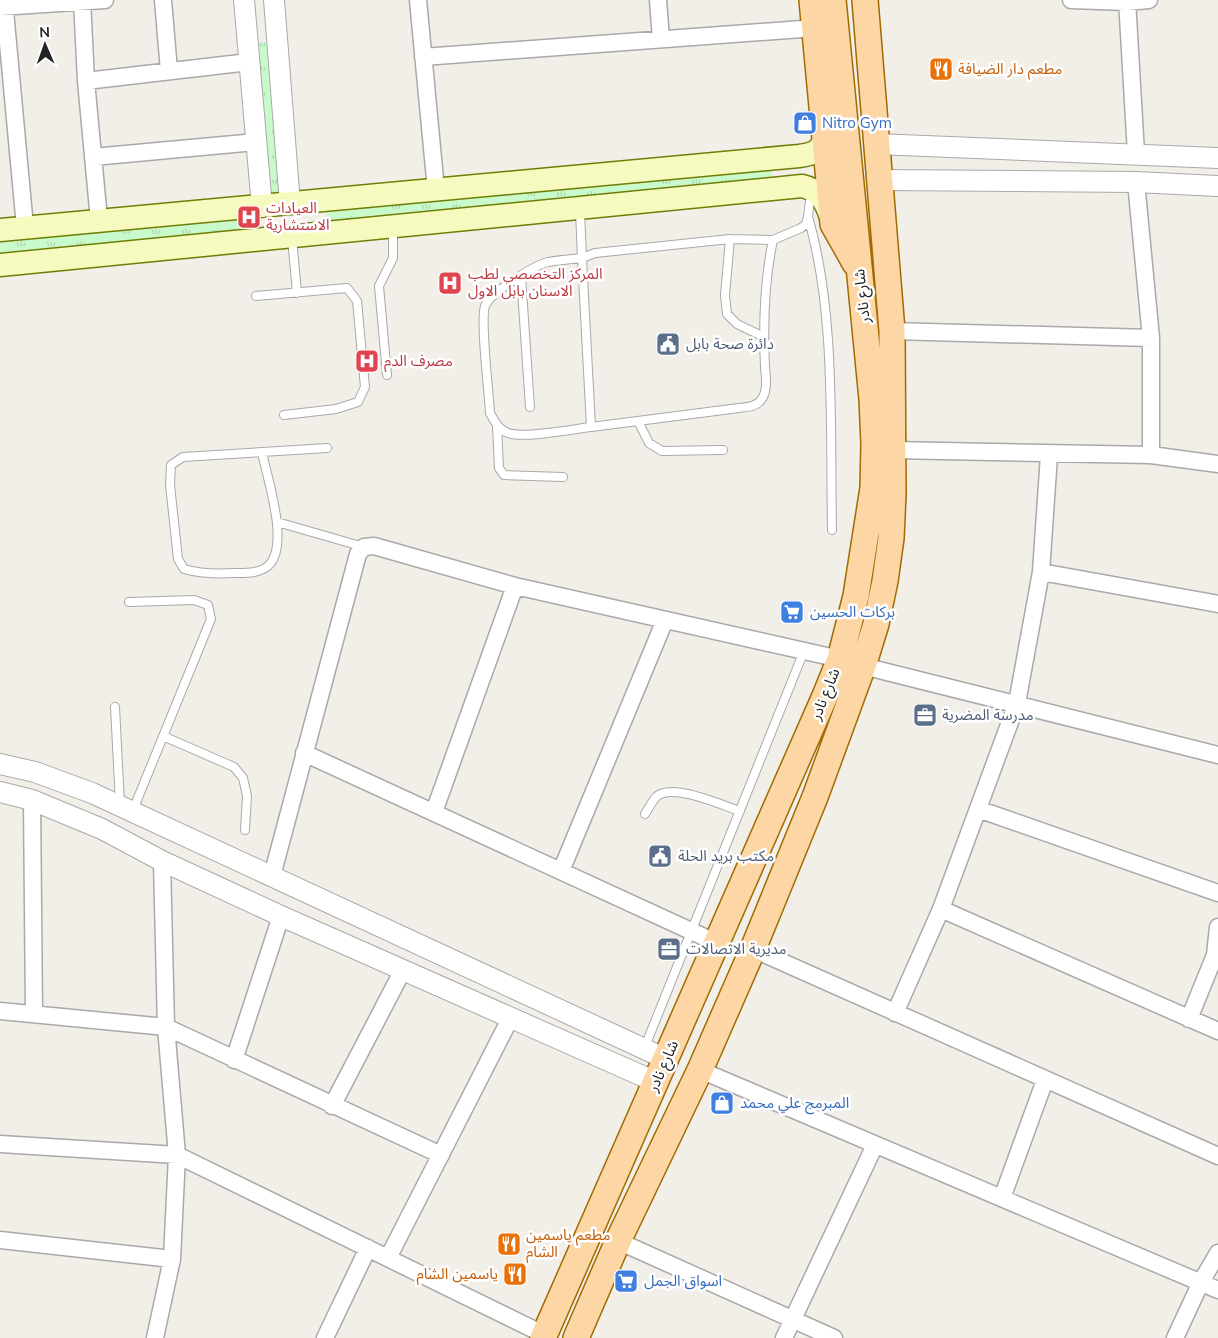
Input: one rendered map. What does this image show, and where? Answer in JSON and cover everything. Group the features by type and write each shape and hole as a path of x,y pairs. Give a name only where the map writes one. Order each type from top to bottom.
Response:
{"main road":[{"path":"812,0 833,224"},
{"name":"شارع نادر","path":"544,1336 788,783 840,659 856,596 873,488 872,399 834,0"},
{"name":"شارع نادر","path":"576,1338 618,1241 700,1070 753,949 793,845 814,797 863,666 876,624 891,538 892,331 865,0"},
{"path":"0,230 262,207 810,154 822,147 825,133"},
{"path":"775,158 788,163 792,172 790,182 777,188"},
{"path":"0,265 802,186 818,192 825,201 833,224 855,264 860,287"},
{"path":"788,783 790,790 801,797 814,797"},
{"path":"765,833 778,833 790,840 793,845"}],"street":[{"path":"25,227 8,122 3,4 105,0"},
{"path":"163,0 169,72"},
{"path":"244,0 262,207"},
{"path":"274,0 290,204"},
{"path":"418,0 436,190"},
{"path":"658,0 661,38"},
{"path":"1072,0 1149,0"},
{"path":"82,1 86,81 99,220"},
{"path":"1127,1 1146,154 1151,338 1151,455"},
{"path":"246,26 276,24"},
{"path":"423,57 815,28"},
{"path":"86,81 249,62"},
{"path":"94,157 256,142"},
{"path":"876,144 1218,158"},
{"path":"879,180 1146,183 1218,186"},
{"path":"892,331 1151,338"},
{"path":"892,450 1151,455 1218,464"},
{"path":"895,1013 941,909 1017,703 1041,572 1049,454"},
{"path":"264,872 304,753 358,554 364,547 374,546 514,586 840,659"},
{"path":"1041,572 1218,604"},
{"path":"434,812 514,586"},
{"path":"561,871 666,620"},
{"path":"863,666 1017,703 1218,755"},
{"path":"304,753 717,943"},
{"path":"0,764 35,772 126,809 666,1059"},
{"path":"0,792 32,800 102,829 162,861 241,898 656,1082"},
{"path":"32,800 34,1014"},
{"path":"978,809 1218,893"},
{"path":"207,882 223,876 227,868 226,854"},
{"path":"155,1338 172,1259 177,1156 166,1026 162,861"},
{"path":"241,898 238,891 240,879 246,872 264,872"},
{"path":"941,909 1218,1031"},
{"path":"234,1060 281,916"},
{"path":"1189,1019 1215,955 1218,928"},
{"path":"753,949 1218,1156"},
{"path":"332,1106 403,970"},
{"path":"0,1011 166,1026 332,1106 441,1155"},
{"path":"388,1258 511,1017"},
{"path":"624,1068 630,1066 636,1060 641,1047"},
{"path":"700,1070 1218,1290"},
{"path":"1002,1198 1045,1080"},
{"path":"0,1144 177,1156 368,1248 544,1336"},
{"path":"784,1338 875,1145"},
{"path":"0,1240 172,1259"},
{"path":"618,1241 834,1338"},
{"path":"325,1338 368,1248"},
{"path":"1174,1338 1201,1282 1218,1253"}],"lane":[{"path":"811,188 808,218 818,255 826,322 832,530"},
{"path":"580,208 591,427"},
{"path":"563,477 504,476 499,468 497,426 490,413 486,305 494,295 521,276 546,262 582,258 596,253 730,239 773,240 801,228 808,218"},
{"path":"387,374 379,286 393,258 394,226"},
{"path":"292,236 297,293"},
{"path":"730,239 726,295 727,314 737,324 764,337"},
{"path":"497,426 509,434 526,435 638,423 754,406 760,401 766,383 764,337 768,263 773,240"},
{"path":"521,276 530,407"},
{"path":"256,296 347,288 357,301 366,387 358,402 336,409 284,414"},
{"path":"638,423 649,443 662,451 723,450"},
{"path":"262,452 277,522 278,548 269,564 253,573 202,574 184,569 178,559 170,484 171,465 183,457 262,452 327,448"},
{"path":"277,522 364,547"},
{"path":"126,809 163,736 211,619 208,605 194,600 129,602"},
{"path":"641,1047 691,931 804,651"},
{"path":"116,707 126,809"},
{"path":"163,736 234,766 242,778 247,796 245,830"},
{"path":"645,814 656,796 667,791 684,793 740,811"}],"green space":[{"path":"270,42 283,193 269,195 256,43"},
{"path":"771,170 773,185 328,224 326,209"},
{"path":"256,217 258,230 0,253 0,238"}],"place":[{"name":"مطعم دار الضيافة","path":"941,69"},
{"name":"Nitro Gym","path":"805,123"},
{"name":"العيادات الاستشارية","path":"249,217"},
{"name":"المركز التخصصي لطب الاسنان بابل الاول","path":"450,283"},
{"name":"دائرة صحة بابل","path":"668,344"},
{"name":"مصرف الدم","path":"367,361"},
{"name":"بركات الحسين","path":"792,612"},
{"name":"مدرسة المضرية","path":"925,715"},
{"name":"مكتب بريد الحلة","path":"660,856"},
{"name":"مديرية الاتصالات","path":"669,949"},
{"name":"المبرمج علي محمد","path":"722,1103"},
{"name":"مطعم ياسمين الشام","path":"509,1244"},
{"name":"ياسمين الشام","path":"515,1274"},
{"name":"اسواق الجمل","path":"626,1281"}]}
